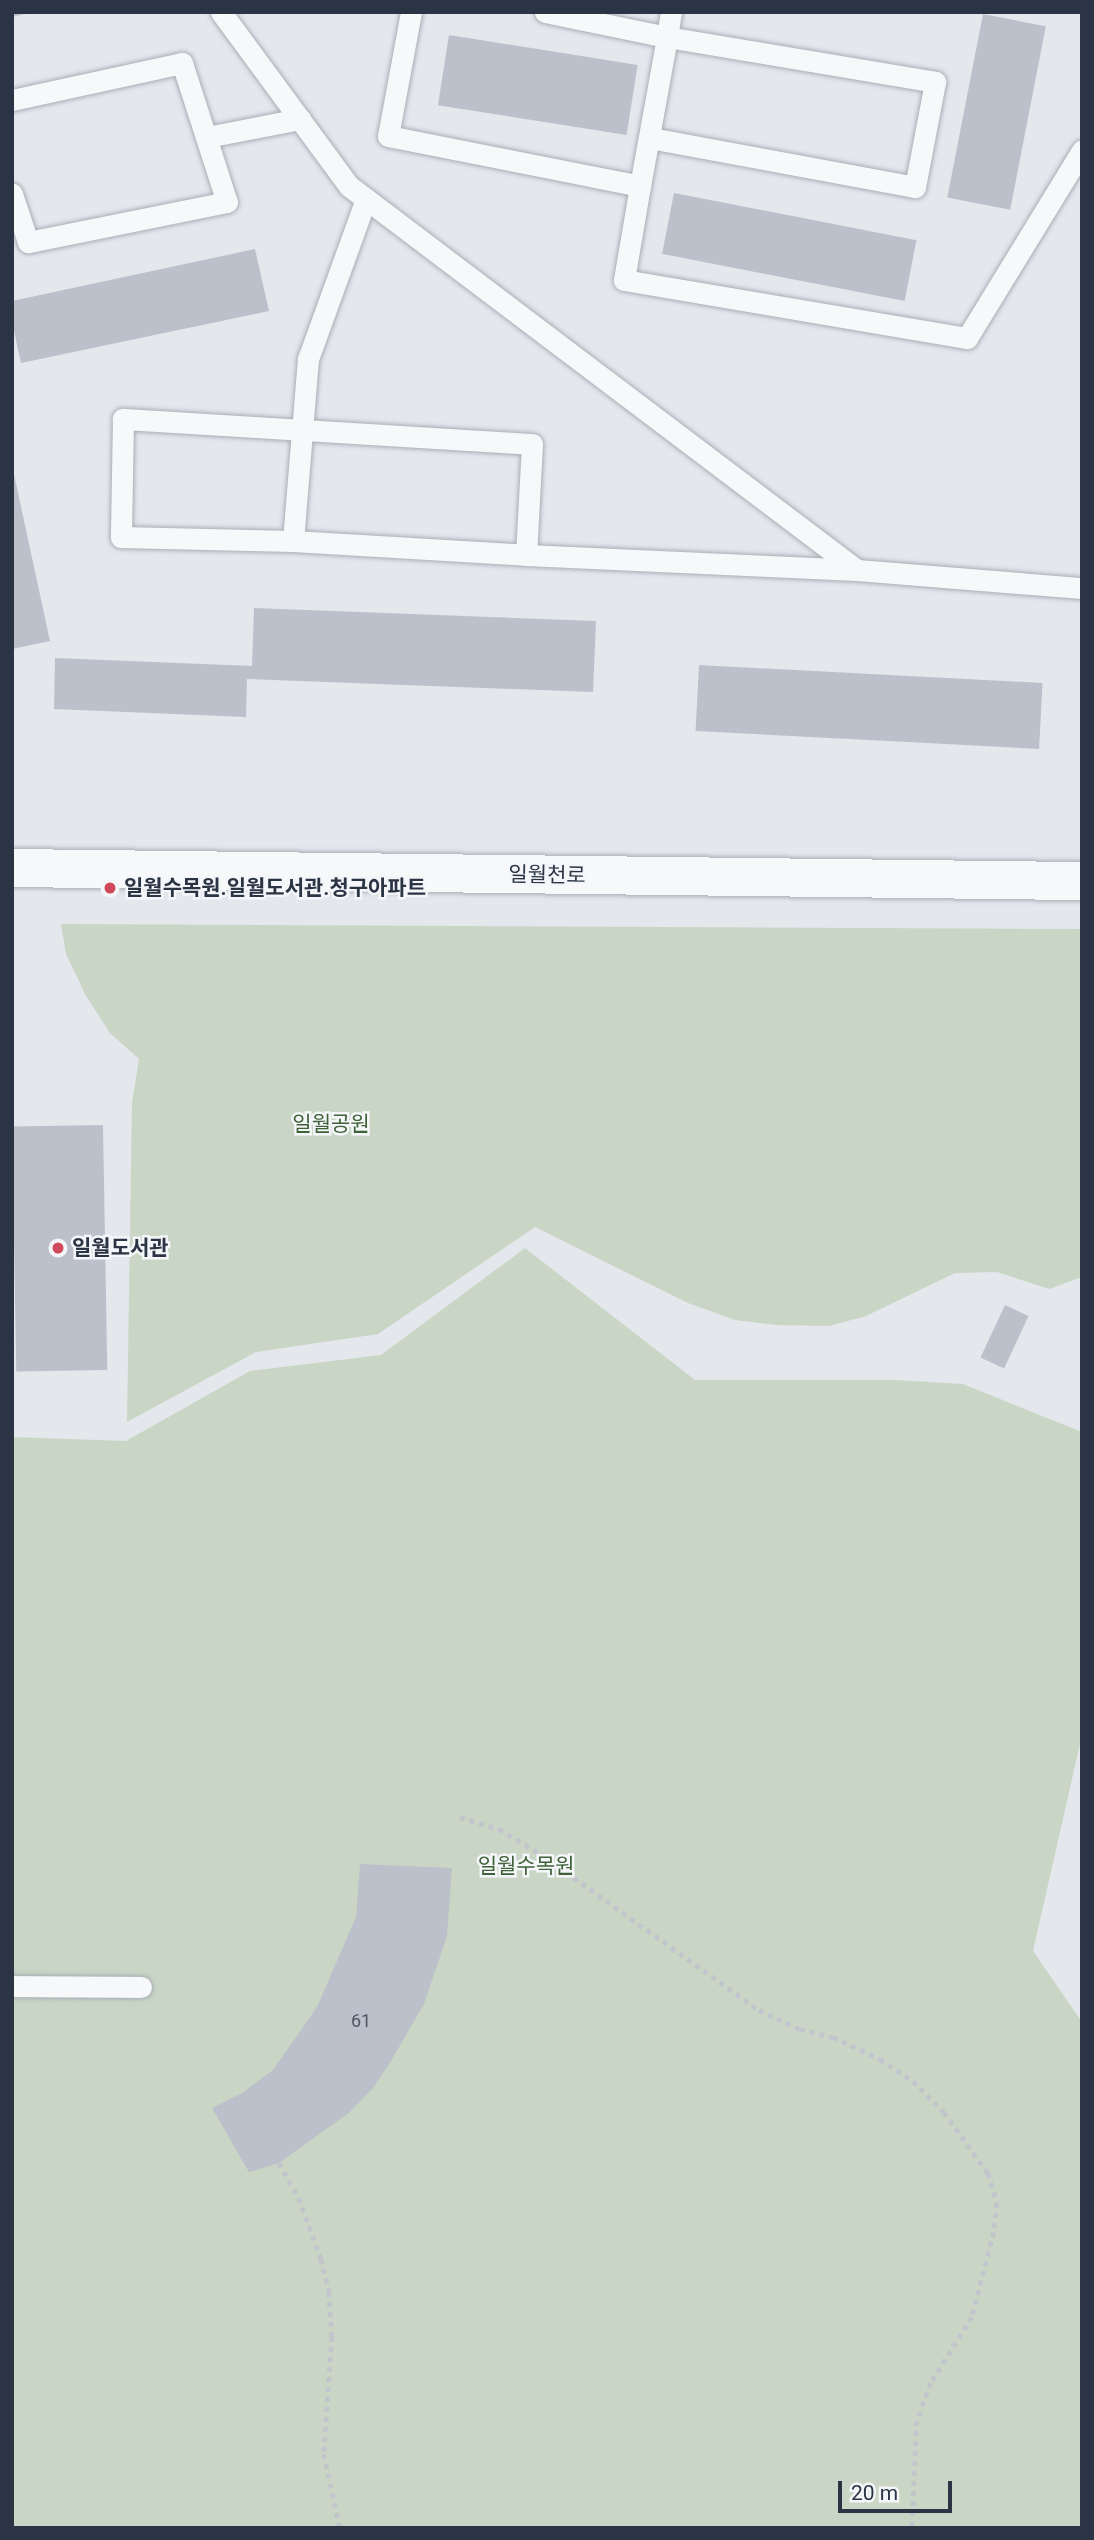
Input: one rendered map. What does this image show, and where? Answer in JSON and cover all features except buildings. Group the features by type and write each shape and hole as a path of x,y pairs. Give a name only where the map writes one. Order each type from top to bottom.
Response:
{"street":[{"name":"일월천로","path":"12,868 1082,881"}],"lane":[{"path":"221,12 349,186 857,570"},
{"path":"411,12 388,136 640,186"},
{"path":"545,12 667,37 935,82 915,187 651,138"},
{"path":"671,12 624,280 967,338 1082,150"},
{"path":"12,100 182,63 227,202 27,242 12,194"},
{"path":"207,137 300,119"},
{"path":"293,541 308,359 366,200"},
{"path":"526,555 532,444 123,419 121,537 293,541 526,555 857,570 1082,588"},
{"path":"12,1986 141,1987"}],"path":[{"path":"460,1817 499,1829 541,1854 759,2010 800,2029 833,2037 880,2059 913,2081 944,2112 988,2173 997,2203 994,2232 972,2317 931,2383 917,2421 912,2528"},
{"path":"279,2163 299,2198 329,2292 332,2337 324,2454 340,2528"}],"green space":[{"name":"일월공원","path":"61,924 1082,929 1082,1277 1049,1289 997,1272 955,1273 866,1316 829,1326 777,1325 735,1320 688,1303 535,1227 378,1334 256,1352 127,1422 132,1103 139,1059 110,1033 86,996 66,954"},
{"name":"일월수목원","path":"525,1248 695,1380 896,1380 963,1384 1082,1432 1082,1735 1033,1951 1082,2022 1082,2528 12,2528 12,1437 126,1441 250,1371 381,1355"}],"place":[{"name":"일월수목원.일월도서관.청구아파트","path":"110,888"},
{"name":"일월도서관","path":"58,1248"}]}
